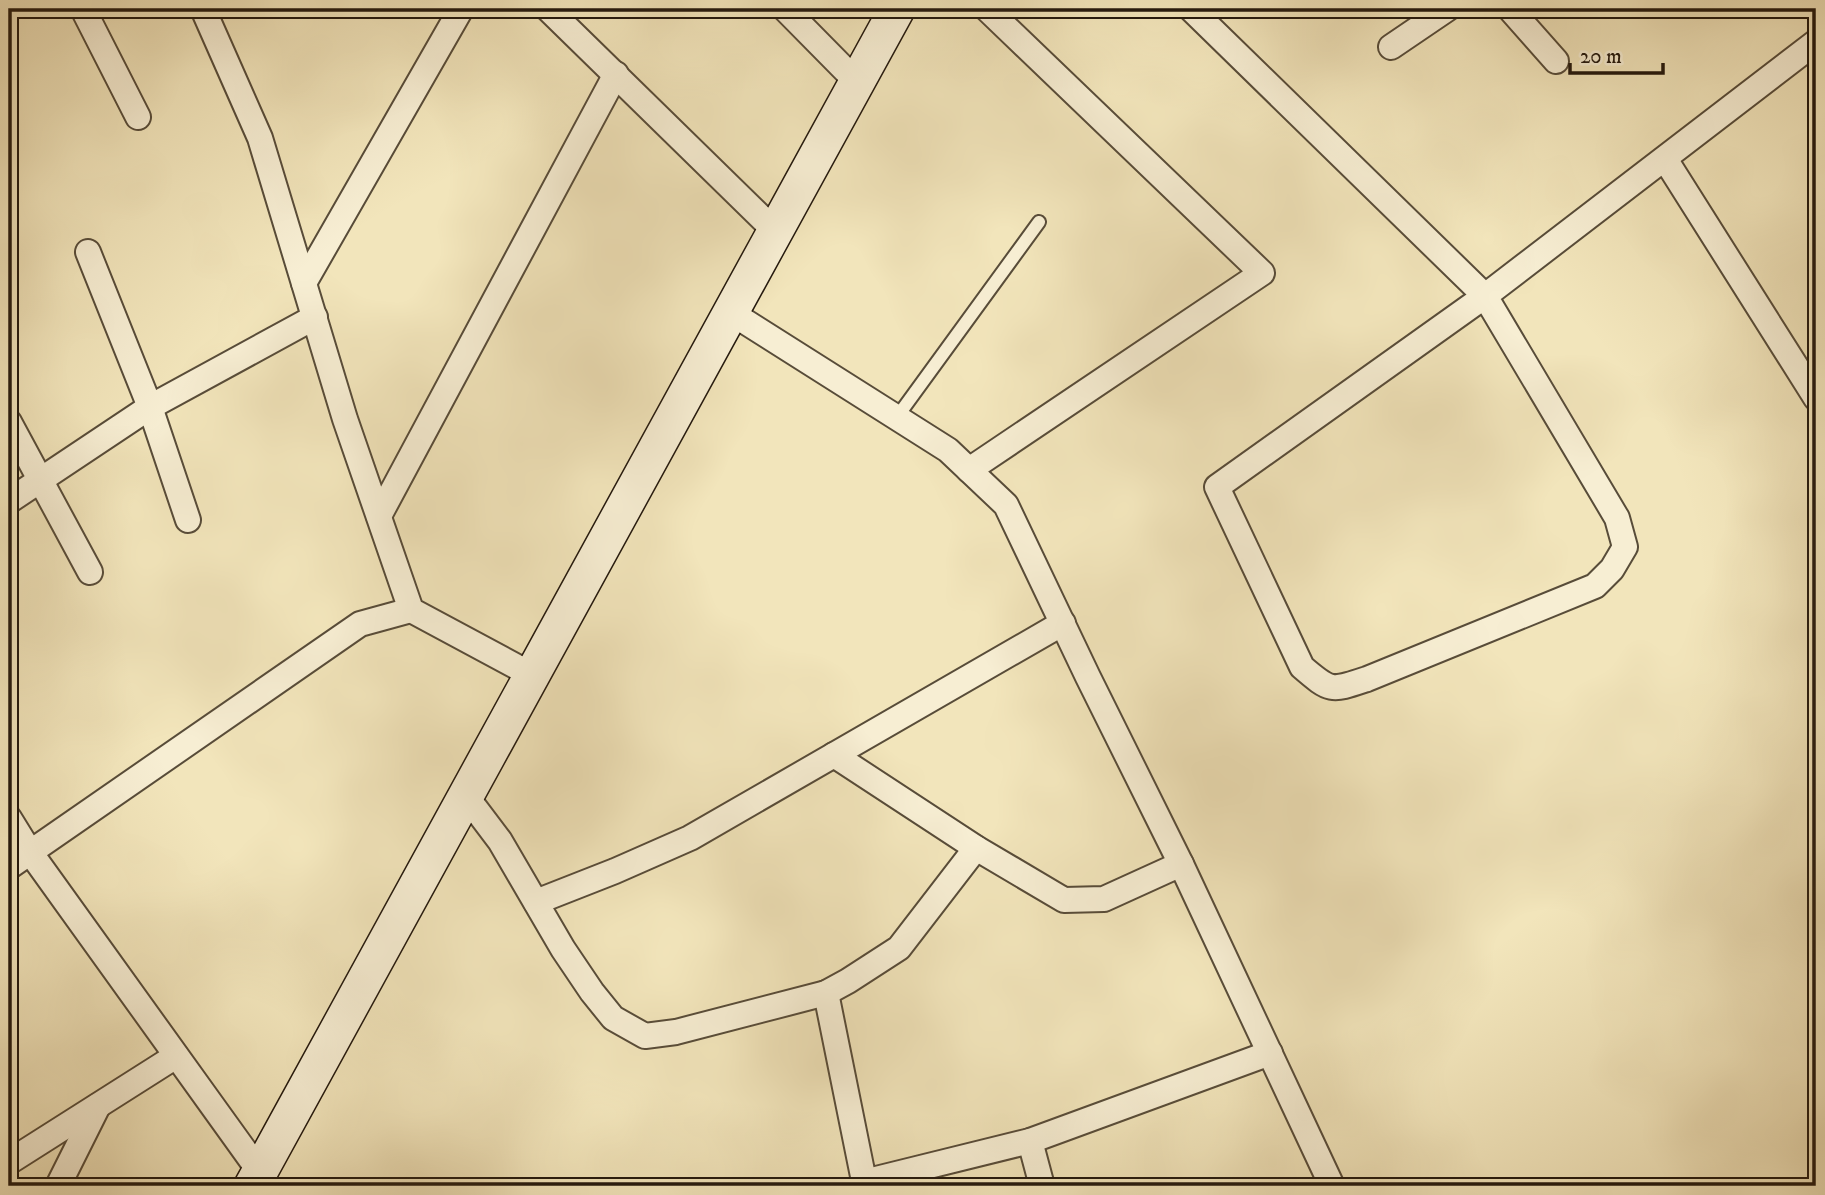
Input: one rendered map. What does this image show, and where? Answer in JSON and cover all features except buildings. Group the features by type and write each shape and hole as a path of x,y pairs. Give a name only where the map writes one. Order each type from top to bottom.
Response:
{"main road":[{"path":"256,1179 897,9"}],"street":[{"path":"83,9 138,117"},
{"path":"203,9 260,138 345,419 411,610 532,675"},
{"path":"304,283 461,9"},
{"path":"548,9 775,231"},
{"path":"785,9 857,82"},
{"path":"969,470 1262,273 988,9"},
{"path":"1191,9 1485,296 1617,518 1625,547 1612,569 1595,586 1337,689 1321,683 1302,667 1217,487 1485,296 1816,42"},
{"path":"1391,47 1447,9"},
{"path":"1510,9 1556,61"},
{"path":"379,516 616,75"},
{"path":"1665,159 1816,398"},
{"path":"88,252 150,407 188,520"},
{"path":"730,312 948,450 1006,505 1181,864 1332,1186"},
{"path":"9,501 150,407 315,317"},
{"path":"9,422 90,572"},
{"path":"9,867 360,624 411,610"},
{"path":"536,902 690,838 1063,624"},
{"path":"834,755 976,848 1064,900 1104,898 1181,864"},
{"path":"466,796 500,841 563,949 592,992 613,1018 645,1036 676,1032 826,993 848,981 899,948 976,848"},
{"path":"9,818 30,852 176,1056 256,1179"},
{"path":"826,993 864,1184 1030,1141 1270,1053"},
{"path":"9,1162 176,1056"},
{"path":"58,1186 98,1105"},
{"path":"1030,1141 1042,1186"}],"lane":[{"path":"897,418 1039,222"}]}
